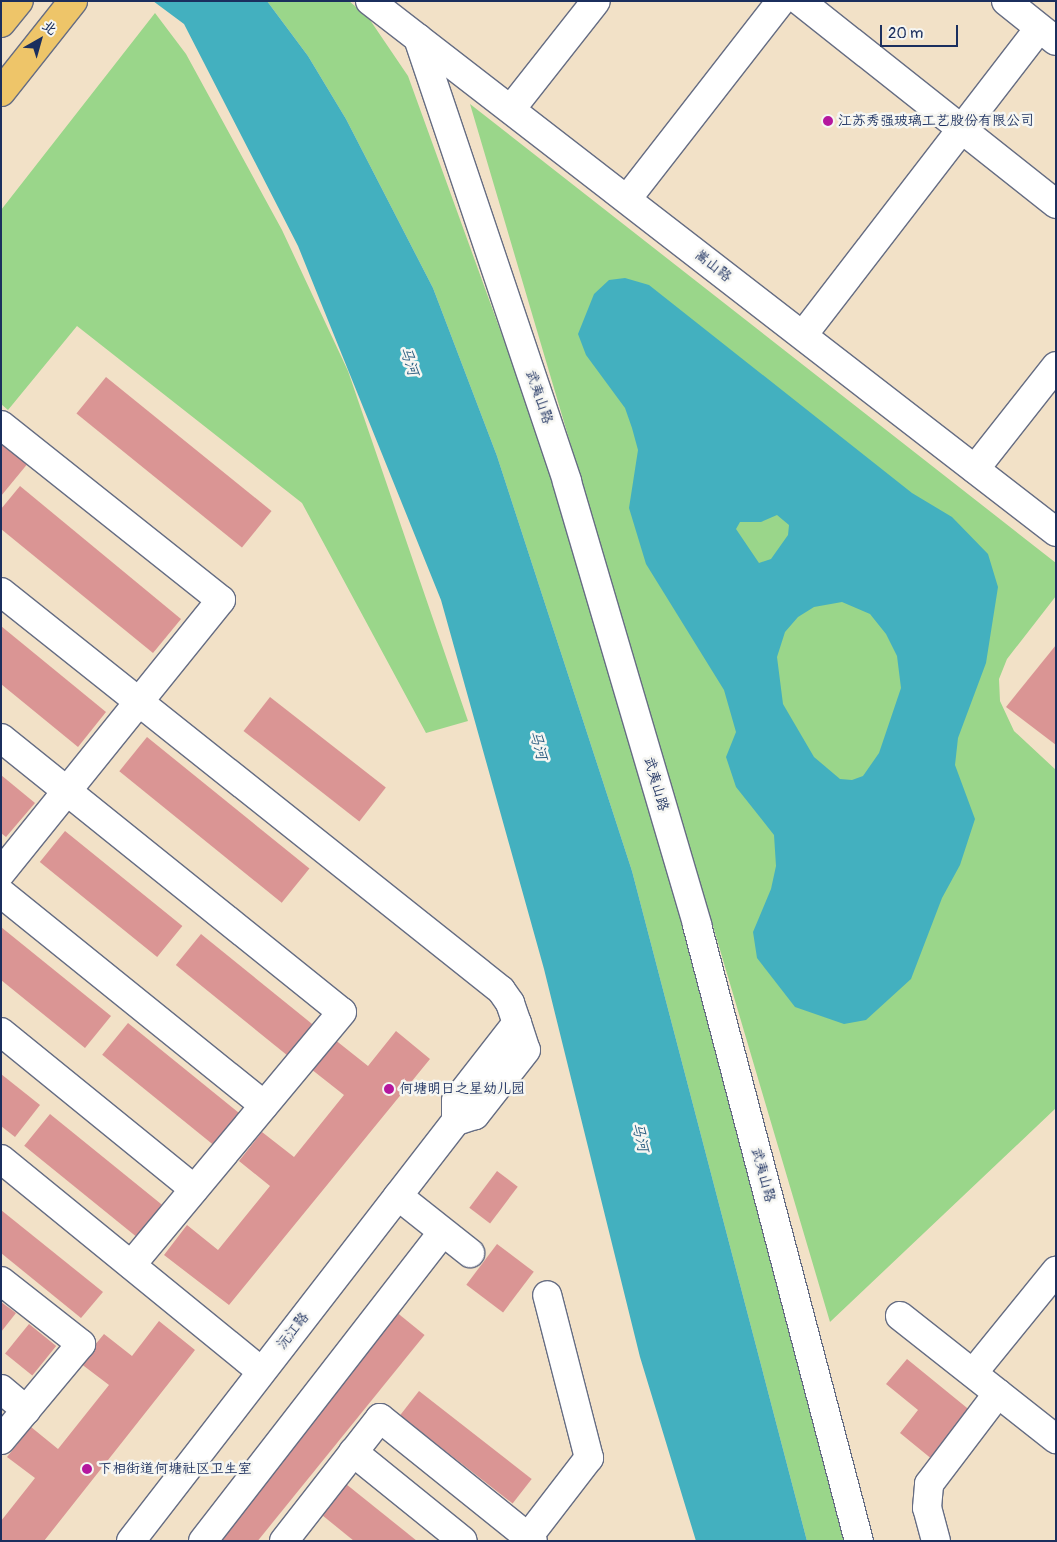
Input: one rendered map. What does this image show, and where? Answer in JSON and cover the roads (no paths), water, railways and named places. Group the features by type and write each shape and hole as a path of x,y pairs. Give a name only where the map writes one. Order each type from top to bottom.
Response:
{"main road":[{"path":"1,23 19,1"},
{"path":"1,92 74,1"}],"street":[{"name":"嵩山路","path":"370,1 1056,532"},
{"path":"627,199 781,1"},
{"path":"800,1 1056,204"},
{"path":"802,336 961,129 1047,34 1006,1"},
{"path":"511,110 587,4"},
{"name":"武夷山路","path":"418,38 568,482 697,926 859,1541"},
{"path":"975,469 1056,366"},
{"path":"1,425 221,600 1,873"},
{"path":"1,592 491,981 510,1003 517,1022 526,1050 476,1116 456,1121 456,1101 517,1022"},
{"path":"1,738 342,1012 131,1265"},
{"path":"1,893 264,1105"},
{"path":"1,1032 194,1189"},
{"name":"沅江路","path":"130,1541 456,1121"},
{"path":"1,1159 261,1372"},
{"path":"398,1196 470,1253"},
{"path":"203,1541 443,1232"},
{"path":"973,1373 1056,1270"},
{"path":"1,1281 81,1344 1,1440"},
{"path":"284,1541 380,1418 528,1540 589,1458 547,1295"},
{"path":"900,1316 1056,1439"},
{"path":"1,1389 26,1410"},
{"path":"936,1541 927,1508 929,1484 998,1393"},
{"path":"353,1452 463,1541"}],"water":[{"name":"马河","path":"153,1 267,1 308,56 346,119 433,288 497,456 632,871 807,1541 696,1541 640,1357 544,969 441,600 298,246 184,24"},
{"path":"625,278 649,285 912,493 952,517 988,554 998,587 986,663 958,738 955,765 975,819 960,865 942,898 911,979 866,1020 844,1024 795,1007 757,958 753,932 771,889 776,866 774,835 736,787 726,757 736,732 724,690 646,564 629,508 638,450 632,428 625,408 586,355 578,334 594,294 609,280","holes":["777,515 789,525 788,535 771,559 759,563 736,529 740,522 761,522","842,602 870,614 886,634 897,656 901,688 879,753 863,776 852,780 840,779 814,757 783,704 777,657 785,632 798,617 814,607"]}],"place":[{"name":"江苏秀强玻璃工艺股份有限公司","path":"828,121"},
{"name":"何塘明日之星幼儿园","path":"389,1089"},
{"name":"下相街道何塘社区卫生室","path":"87,1469"}]}
